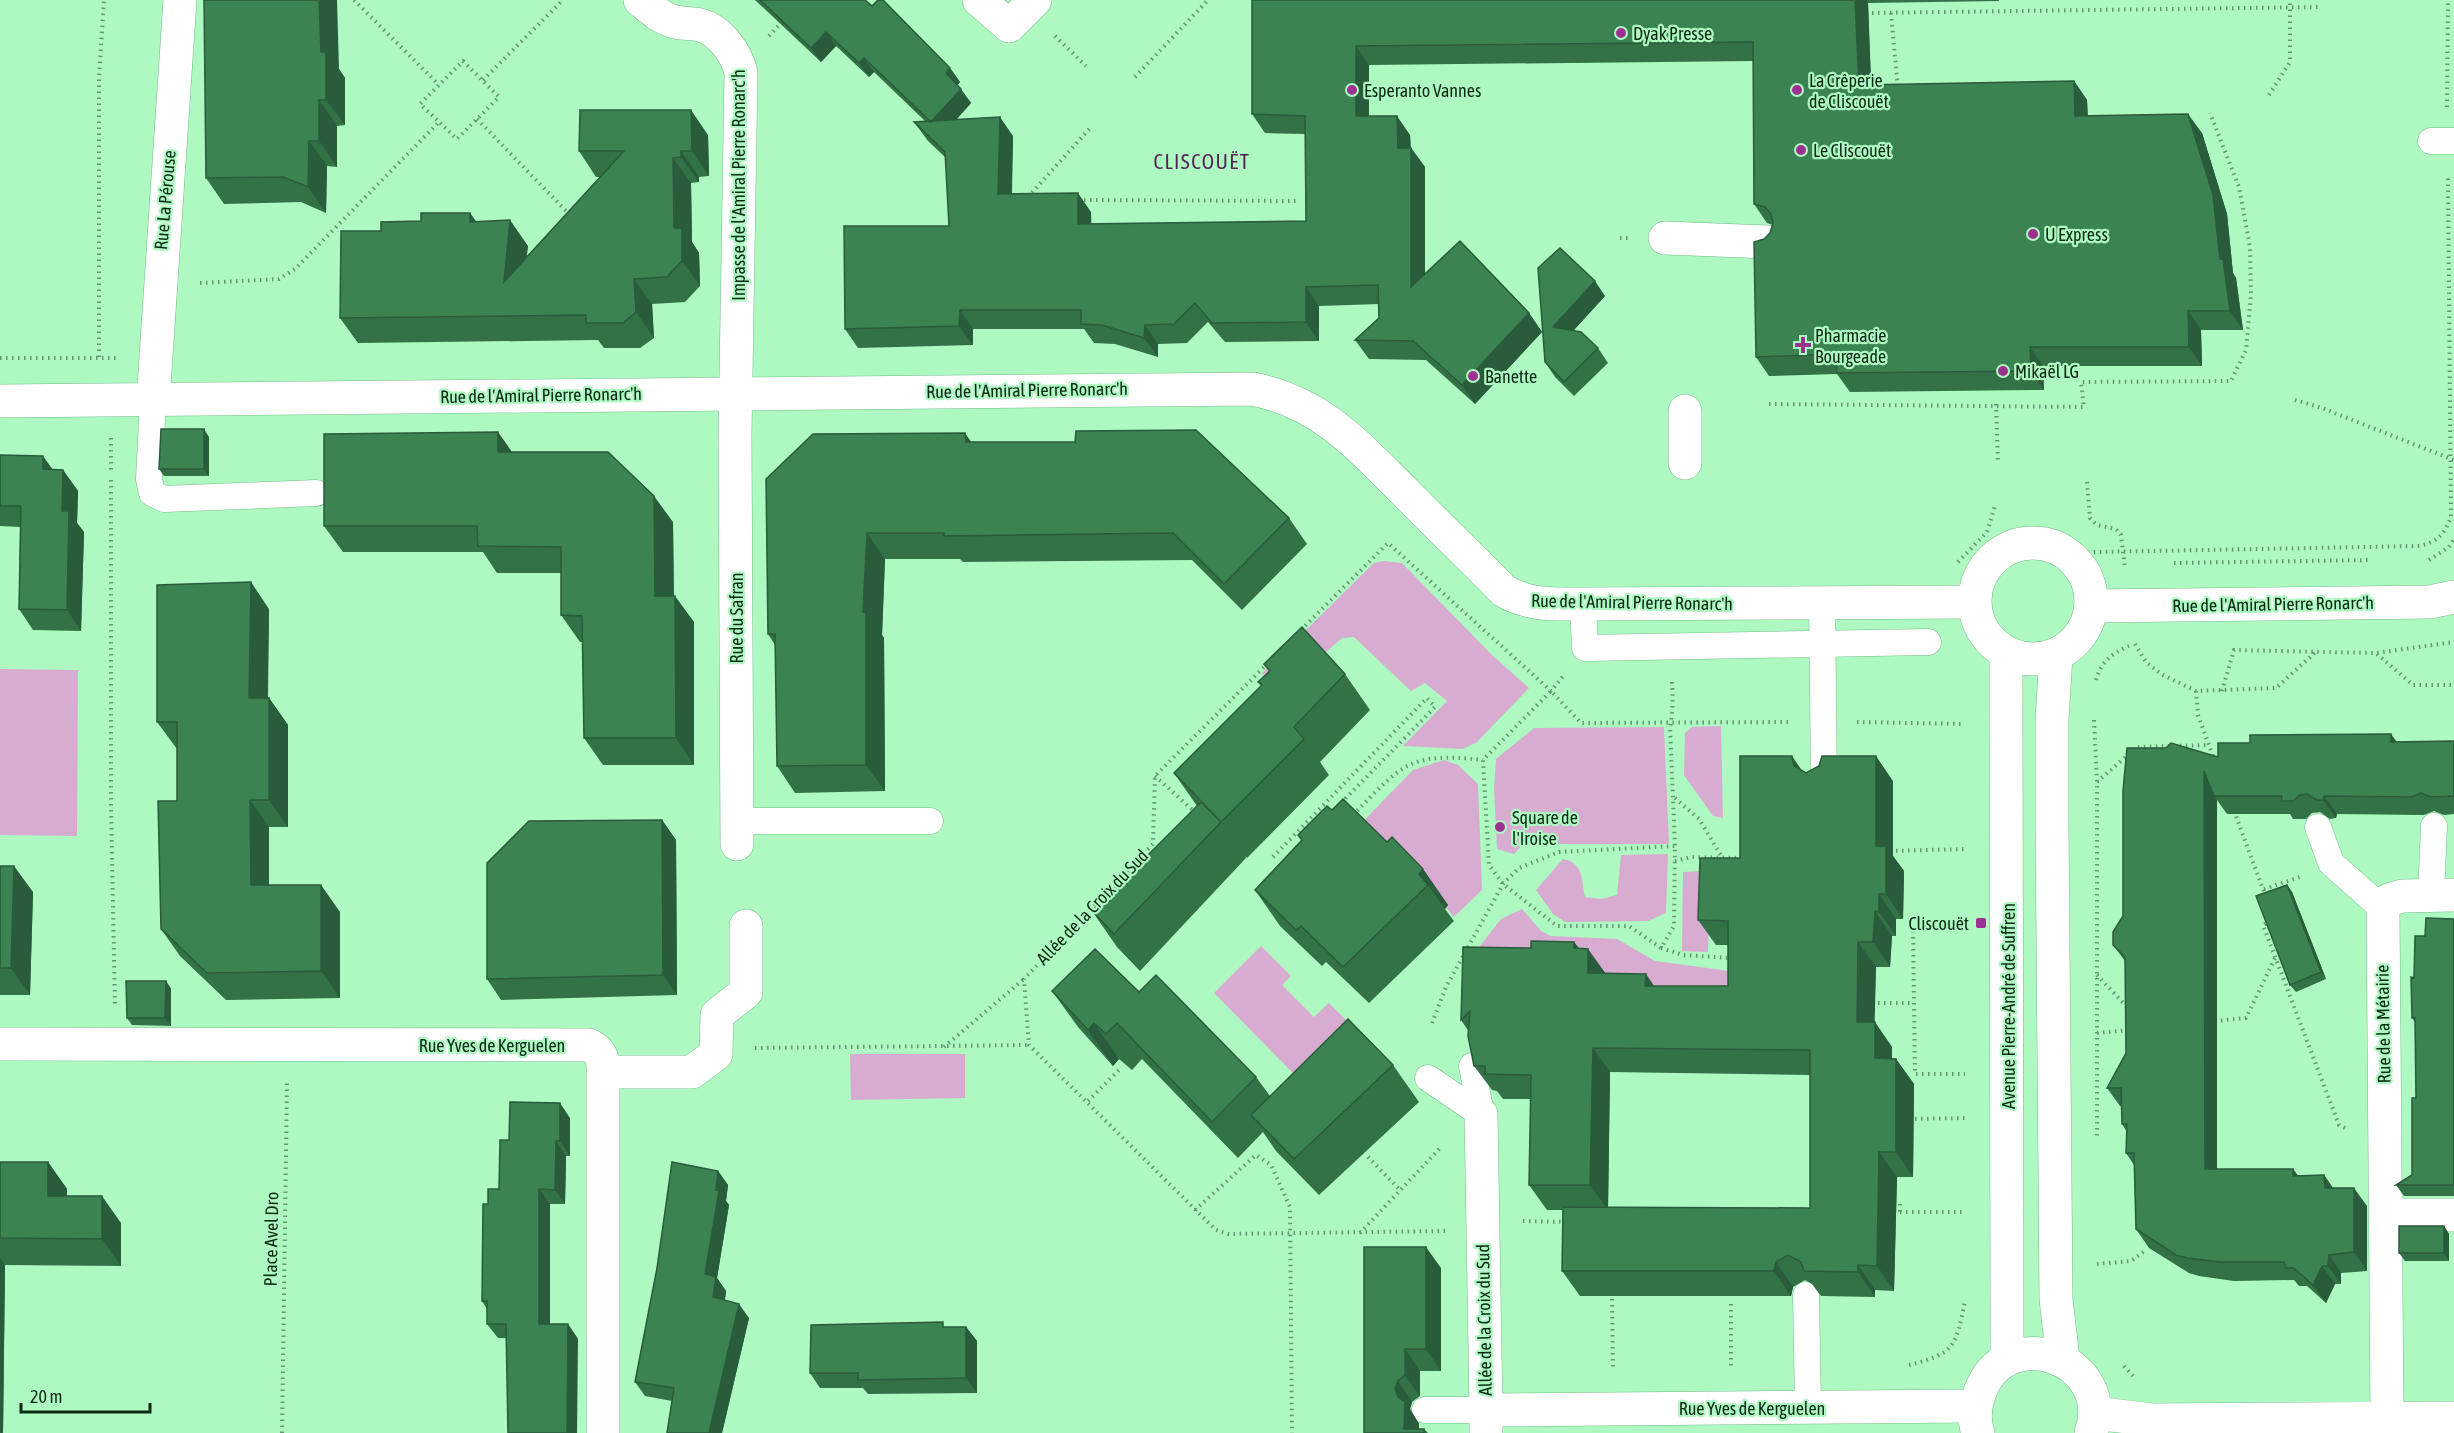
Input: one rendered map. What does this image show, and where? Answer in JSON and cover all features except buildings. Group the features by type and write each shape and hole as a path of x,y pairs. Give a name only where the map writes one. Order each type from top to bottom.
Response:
{"street":[{"name":"Rue La Pérouse","path":"153,401 180,0"},
{"name":"Impasse de l'Amiral Pierre Ronarc'h","path":"640,0 657,14 672,21 703,26 729,46 738,60 741,73 737,393"},
{"path":"980,0 1009,26 1035,0"},
{"path":"1665,238 1768,242"},
{"name":"Rue de l'Amiral Pierre Ronarc'h","path":"0,401 1230,388 1277,394 1321,415 1360,447 1504,591 1532,603 1974,602"},
{"name":"Rue du Safran","path":"737,393 737,832"},
{"path":"1685,411 1685,463"},
{"path":"2035,542 2054,546 2070,555 2083,569 2090,586 2092,606 2081,635 2056,655 2031,660 2006,653 1983,632 1977,618 1974,602 1977,583 1985,566 1999,552 2016,544 2035,542"},
{"name":"Rue de l'Amiral Pierre Ronarc'h","path":"2092,606 2430,602 2454,597"},
{"name":"Avenue Pierre-André de Suffren","path":"2006,653 2007,1360"},
{"path":"2056,655 2052,720 2056,1276 2063,1360"},
{"path":"2383,909 2389,900 2402,896 2442,895"},
{"name":"Rue de la Métairie","path":"2383,909 2387,1418"},
{"path":"603,1072 692,1072 716,1054 717,1015 746,992 746,926"},
{"name":"Rue Yves de Kerguelen","path":"0,1044 589,1045 603,1056 603,1433"},
{"name":"Allée de la Croix du Sud","path":"1481,1114 1486,1422"},
{"path":"2386,1215 2454,1215"},
{"path":"1976,1420 1985,1379 2007,1360 2025,1353 2044,1353 2063,1360 2080,1373 2091,1392 2093,1423 2152,1420 2339,1426 2387,1418 2454,1418"},
{"name":"Rue Yves de Kerguelen","path":"1486,1422 1732,1408 1808,1407 1976,1420"}],"lane":[{"path":"153,401 149,479 152,493 164,499 316,493"},
{"path":"1822,603 1824,783"},
{"path":"1583,604 1585,648 1928,642"},
{"path":"737,832 930,821"},
{"path":"2434,826 2442,895"},
{"path":"2318,827 2331,863 2383,909"},
{"path":"1472,1066 1481,1114"},
{"path":"1428,1078 1481,1114"},
{"path":"1806,1295 1808,1407"},
{"path":"1425,1410 1486,1422"}],"path":[{"path":"99,357 99,79 104,0"},
{"path":"354,0 439,85"},
{"path":"483,80 563,0"},
{"path":"1135,77 1208,0"},
{"path":"2269,94 2290,62 2290,0"},
{"path":"2447,116 2448,0"},
{"path":"1857,13 2099,8 2321,7"},
{"path":"1890,13 1898,97"},
{"path":"765,40 788,16"},
{"path":"463,62 499,98 457,139 420,104 439,85 463,62"},
{"path":"1768,404 2084,406 2081,382 2231,381 2246,351 2252,295 2250,247 2239,187 2210,112"},
{"path":"477,119 571,217"},
{"path":"159,286 279,279 294,269 438,123"},
{"path":"1036,200 1025,200 1092,126"},
{"path":"2070,555 2124,551 2420,546 2436,542 2445,532 2451,517 2453,460 2452,275 2444,149"},
{"path":"1072,200 1296,201"},
{"path":"0,358 156,359"},
{"path":"2295,400 2322,408 2453,460"},
{"path":"111,401 111,806 117,1044"},
{"path":"1996,404 1998,462"},
{"path":"2087,482 2090,518 2097,525 2116,529 2124,542 2126,573"},
{"path":"2417,560 2428,560 2449,548 2454,539"},
{"path":"1297,635 1388,543 1551,691 1581,723 1671,721 1964,724"},
{"path":"2172,563 2382,560"},
{"path":"2125,564 2137,564"},
{"path":"2132,632 2135,644 2146,662 2196,691 2276,688 2318,651"},
{"path":"2222,691 2234,650 2376,653 2454,642"},
{"path":"2094,688 2100,667 2116,652 2135,644"},
{"path":"1585,648 1551,691 1483,759 1489,865 1503,884 1557,926 1629,926 1661,948 1683,955 1741,959"},
{"path":"2376,653 2413,685 2454,685"},
{"path":"1198,815 1155,776 1272,660"},
{"path":"2196,691 2198,715 2217,767"},
{"path":"1274,857 1426,698 1435,707 1346,798 1345,806"},
{"path":"1661,948 1674,926 1675,846 1671,721 1673,698"},
{"path":"2094,709 2097,782 2097,1149"},
{"path":"1964,713 1964,735"},
{"path":"2097,782 2137,747 2209,745"},
{"path":"1351,816 1391,777 1415,760 1446,756 1483,759"},
{"name":"Allée de la Croix du Sud","path":"1155,776 1154,844 1024,979 1029,1045 1216,1230 1229,1234 1360,1233 1483,1230 1510,1221 1568,1222"},
{"path":"1674,798 1699,819 1722,857"},
{"path":"2230,800 2267,899"},
{"path":"1964,837 1964,860"},
{"path":"1432,1023 1446,987 1503,884 1519,868 1559,852 1675,846"},
{"path":"1880,851 1964,849"},
{"path":"1675,861 1692,856 1754,858"},
{"path":"1964,916 1964,938"},
{"path":"2275,920 2263,925 2339,1125 2349,1130"},
{"path":"1964,927 1913,928 1915,1074 1965,1074"},
{"path":"2211,1021 2246,1018 2275,957"},
{"path":"2097,975 2129,1010"},
{"path":"943,1048 1024,979"},
{"path":"1872,1003 1914,1003"},
{"path":"2097,1033 2142,1028"},
{"name":"Place Avel Dro","path":"282,1433 287,1045"},
{"path":"716,1048 943,1048 1029,1045"},
{"path":"1965,1062 1965,1085"},
{"path":"1088,1101 1120,1069"},
{"path":"1965,1107 1965,1130"},
{"path":"1899,1120 1965,1118"},
{"path":"1360,1233 1446,1142"},
{"path":"1195,1210 1256,1155 1270,1165 1290,1207 1292,1433"},
{"path":"1368,1157 1400,1190"},
{"path":"1965,1201 1965,1223"},
{"path":"1900,1204 1900,1212"},
{"path":"1891,1212 1965,1212"},
{"path":"2097,1264 2131,1261 2146,1251"},
{"path":"2097,1253 2097,1275"},
{"path":"1612,1299 1613,1370"},
{"path":"1904,1366 1938,1358 1956,1340 1965,1301"},
{"path":"1731,1304 1732,1408"},
{"path":"2121,1362 2135,1378 2145,1382"},
{"path":"1719,1369 1742,1368"},
{"path":"1601,1370 1625,1370"}],"shaded area":[{"path":"1384,561 1402,563 1492,655 1529,688 1477,742 1463,749 1403,746 1447,701 1425,683 1411,691 1354,637 1342,638 1295,679 1272,688 1262,673 1374,563"},
{"path":"0,669 78,670 77,836 0,835"},
{"path":"1721,726 1723,818 1713,816 1684,775 1685,733 1692,727"},
{"path":"1664,727 1669,844 1558,844 1546,837 1530,837 1514,854 1497,849 1494,788 1496,759 1534,728"},
{"path":"1444,760 1458,765 1478,784 1482,890 1454,917 1444,905 1347,838 1413,770"},
{"path":"1668,854 1666,913 1648,921 1565,922 1553,914 1536,890 1563,859 1575,864 1578,868 1585,897 1601,899 1617,895 1621,855"},
{"path":"1705,871 1710,884 1708,952 1682,951 1683,872"},
{"path":"1522,909 1541,931 1551,936 1617,939 1655,961 1737,972 1759,998 1599,995 1479,947 1501,919"},
{"path":"1261,946 1291,976 1282,985 1314,1017 1329,1003 1352,1026 1299,1079 1214,993"},
{"path":"850,1054 965,1054 965,1098 851,1100"}],"place":[{"name":"Dyak Presse","path":"1621,33"},
{"name":"Esperanto Vannes","path":"1352,90"},
{"name":"La Crêperie de Cliscouët","path":"1797,90"},
{"name":"Le Cliscouët","path":"1801,150"},
{"name":"U Express","path":"2033,234"},
{"name":"Pharmacie Bourgeade","path":"1803,345"},
{"name":"Mikaël LG","path":"2003,371"},
{"name":"Banette","path":"1473,376"},
{"name":"Square de l'Iroise","path":"1500,827"},
{"name":"Cliscouët","path":"1981,923"}],"district":[{"name":"CLISCOUËT","path":"1202,161"}]}
